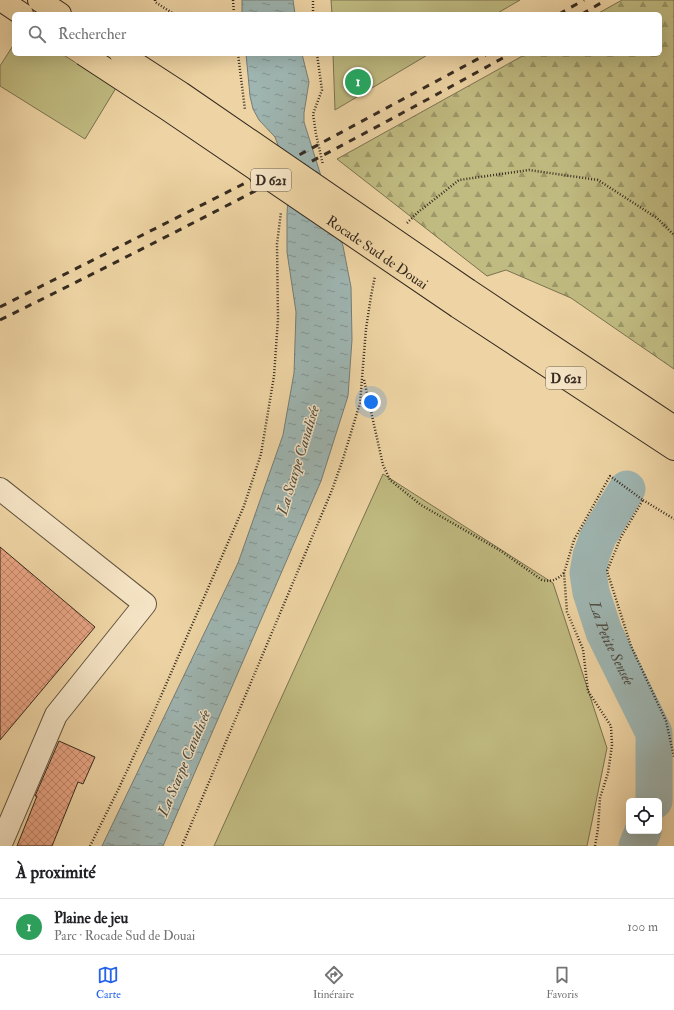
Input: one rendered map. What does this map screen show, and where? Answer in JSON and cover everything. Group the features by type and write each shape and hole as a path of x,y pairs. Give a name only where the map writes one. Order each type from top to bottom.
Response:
{"highway":[{"path":"1,0 19,12"},
{"path":"39,0 57,12"},
{"name":"Rocade Sud de Douai","path":"86,56 463,299 674,427"},
{"name":"Rocade Sud de Douai","path":"124,56 181,93 463,299 674,449"}],"lane":[{"path":"0,489 145,604 56,715 0,846"}],"path":[{"path":"155,0 155,2 171,12"},
{"path":"233,0 234,12"},
{"path":"313,0 313,12"},
{"path":"238,56 243,85 244,109 249,115"},
{"path":"316,134 313,114 322,90 317,56"},
{"path":"403,227 417,213 460,180 529,170 598,180 657,218 674,235"},
{"path":"90,846 150,722 244,506 261,454 274,376 278,320 277,244 281,207"},
{"path":"182,846 332,490 343,459 360,403 367,322 376,275"},
{"path":"363,377 383,465 390,480 421,505 501,551 542,580 555,580 564,573"},
{"path":"595,846 598,829 600,798 608,772 612,745 611,726 588,690 583,649 567,612 564,573 574,540 610,476 643,500 674,519"},
{"path":"643,500 621,537 606,571 631,646 666,722 674,757"}],"green space":[{"path":"331,0 520,0 499,12 332,12"},
{"path":"622,0 674,0 674,369 571,298 506,270 487,276 337,159 522,56 662,56 662,12 601,12"},
{"path":"12,47 12,56 65,56 116,88 85,139 0,86 0,66"},
{"path":"333,56 426,56 335,110"},
{"path":"383,474 553,583 607,748 587,846 214,846"}],"water":[{"path":"242,0 293,0 295,12 242,12"},
{"name":"La Scarpe Canalisée","path":"246,56 302,56 309,82 304,122 343,246 351,287 352,340 348,396 321,481 163,846 102,846 238,563 283,435 294,373 296,312 287,252 288,195 279,148 275,137 259,120 253,109 250,96"}],"building":[{"path":"0,547 95,627 0,740"},
{"path":"59,741 95,757 83,784 78,782 52,846 17,846 37,796 35,796"}],"waterway":[{"name":"La Petite Sensée","path":"627,489 598,537 591,556 588,573 591,592 604,632 654,733 654,798"},
{"name":"La Petite Sensée","path":"637,846 642,834"}],"railway":[{"path":"563,12 584,0"},
{"path":"585,12 606,0"},
{"path":"0,307 273,169 483,56"},
{"path":"0,320 257,190 506,56"}],"place":[{"name":"Plaine de jeu","path":"358,82"}]}
